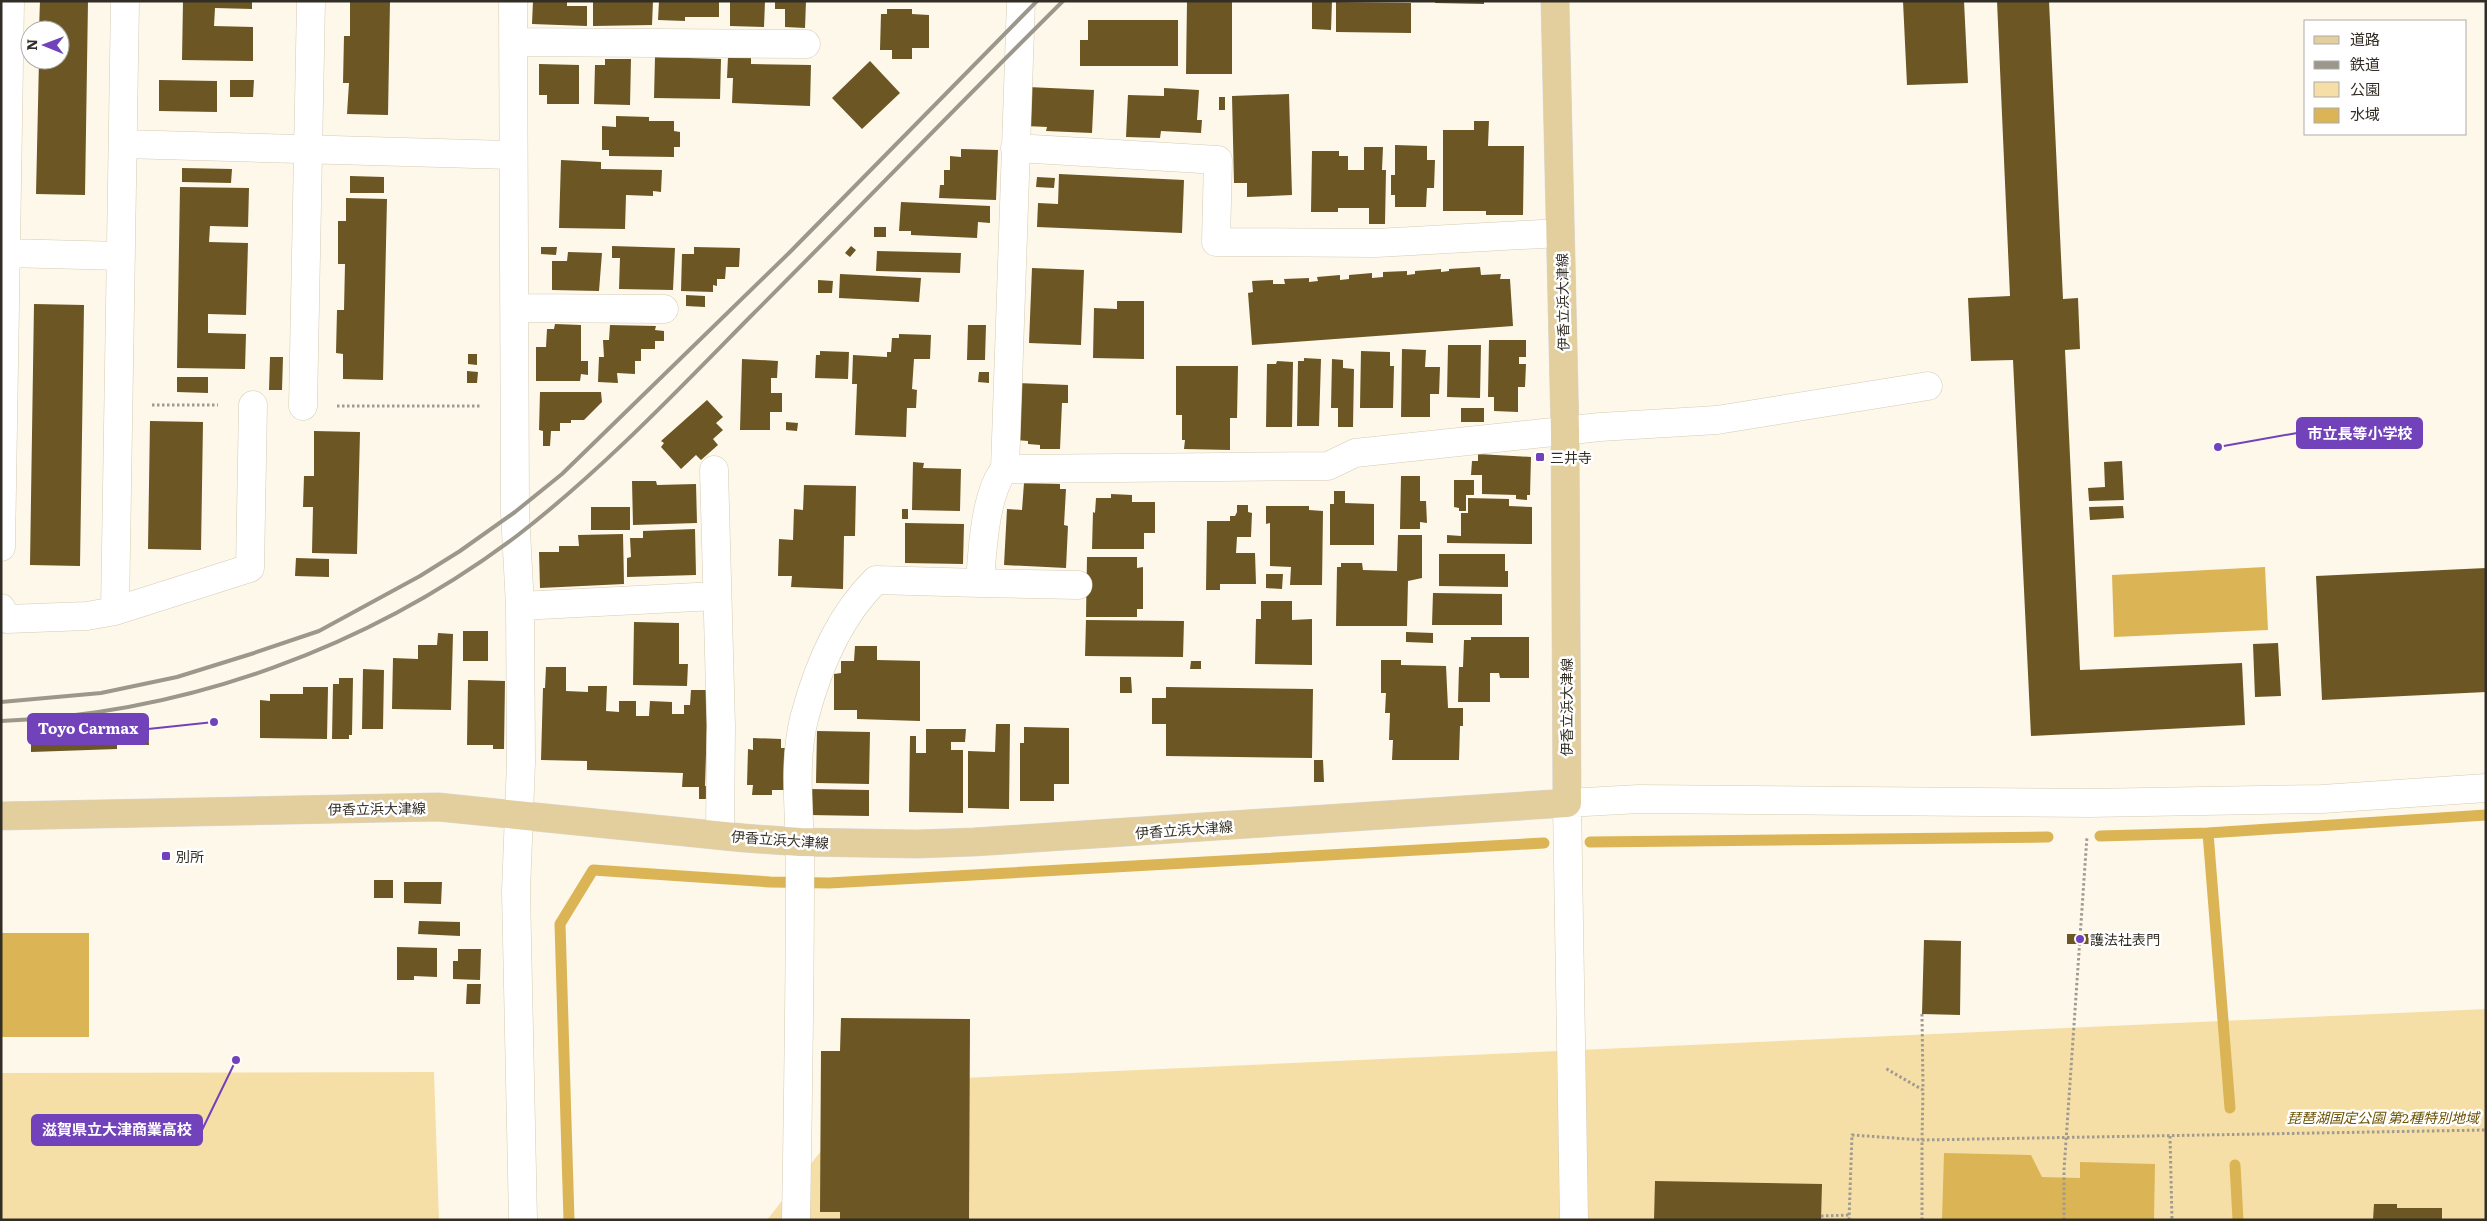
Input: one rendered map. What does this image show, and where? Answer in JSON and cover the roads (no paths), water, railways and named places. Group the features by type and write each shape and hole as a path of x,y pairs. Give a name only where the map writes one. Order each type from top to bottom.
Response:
{"main road":[{"name":"伊香立浜大津線","path":"1,816 438,807 720,835 800,855 916,844 974,842 1567,803 1565,430 1555,1"}],"street":[{"path":"1,547 10,1"},
{"path":"115,611 125,1"},
{"path":"303,406 311,1"},
{"path":"513,1 515,512 520,606 521,762 516,891 523,1220"},
{"path":"980,583 983,537 998,478 1005,469 1021,1"},
{"path":"513,42 806,44"},
{"path":"123,144 514,155"},
{"path":"1015,148 1218,160 1216,242 1376,242 1560,233"},
{"path":"6,253 121,256"},
{"path":"515,308 664,310"},
{"path":"1005,469 1328,466 1355,453 1565,430 1717,420 1928,386"},
{"path":"3,617 87,616 115,611 250,568 253,406"},
{"path":"714,470 721,726 720,835"},
{"path":"796,1220 800,899 798,754 804,719 833,641 859,597 876,580 1078,585"},
{"path":"520,606 716,596"},
{"path":"1574,1220 1567,803 1639,799 2109,802 2322,798 2486,788"}],"water":[{"path":"2265,567 2268,630 2114,637 2112,575"},
{"path":"1,933 89,933 89,1037 1,1037"},
{"path":"1944,1153 2031,1155 2042,1177 2080,1178 2080,1162 2155,1164 2154,1220 1942,1220"}],"waterway":[{"path":"2100,836 2208,833 2486,815"},
{"path":"2208,833 2230,1108"},
{"path":"1590,842 2048,837"},
{"path":"569,1220 560,924 593,870 770,882 829,883 1544,843"},
{"path":"2235,1165 2238,1220"}],"railway":[{"path":"1,702 101,693 177,677 251,654 319,631 420,576 460,551 515,512 562,474 790,252 1037,1"},
{"path":"1,721 71,716 139,705 207,689 274,667 338,641 401,610 461,575 518,535 549,510 638,430 1063,1"}],"place":[{"name":"市立長等小学校","path":"2218,447"},
{"name":"三井寺","path":"1540,457"},
{"name":"Toyo Carmax","path":"214,722"},
{"name":"別所","path":"166,856"},
{"name":"護法社表門","path":"2080,939"},
{"name":"滋賀県立大津商業高校","path":"236,1060"}],"park label":[{"name":"琵琶湖国定公園 第2種特別地域","path":"2383,1117"}]}
